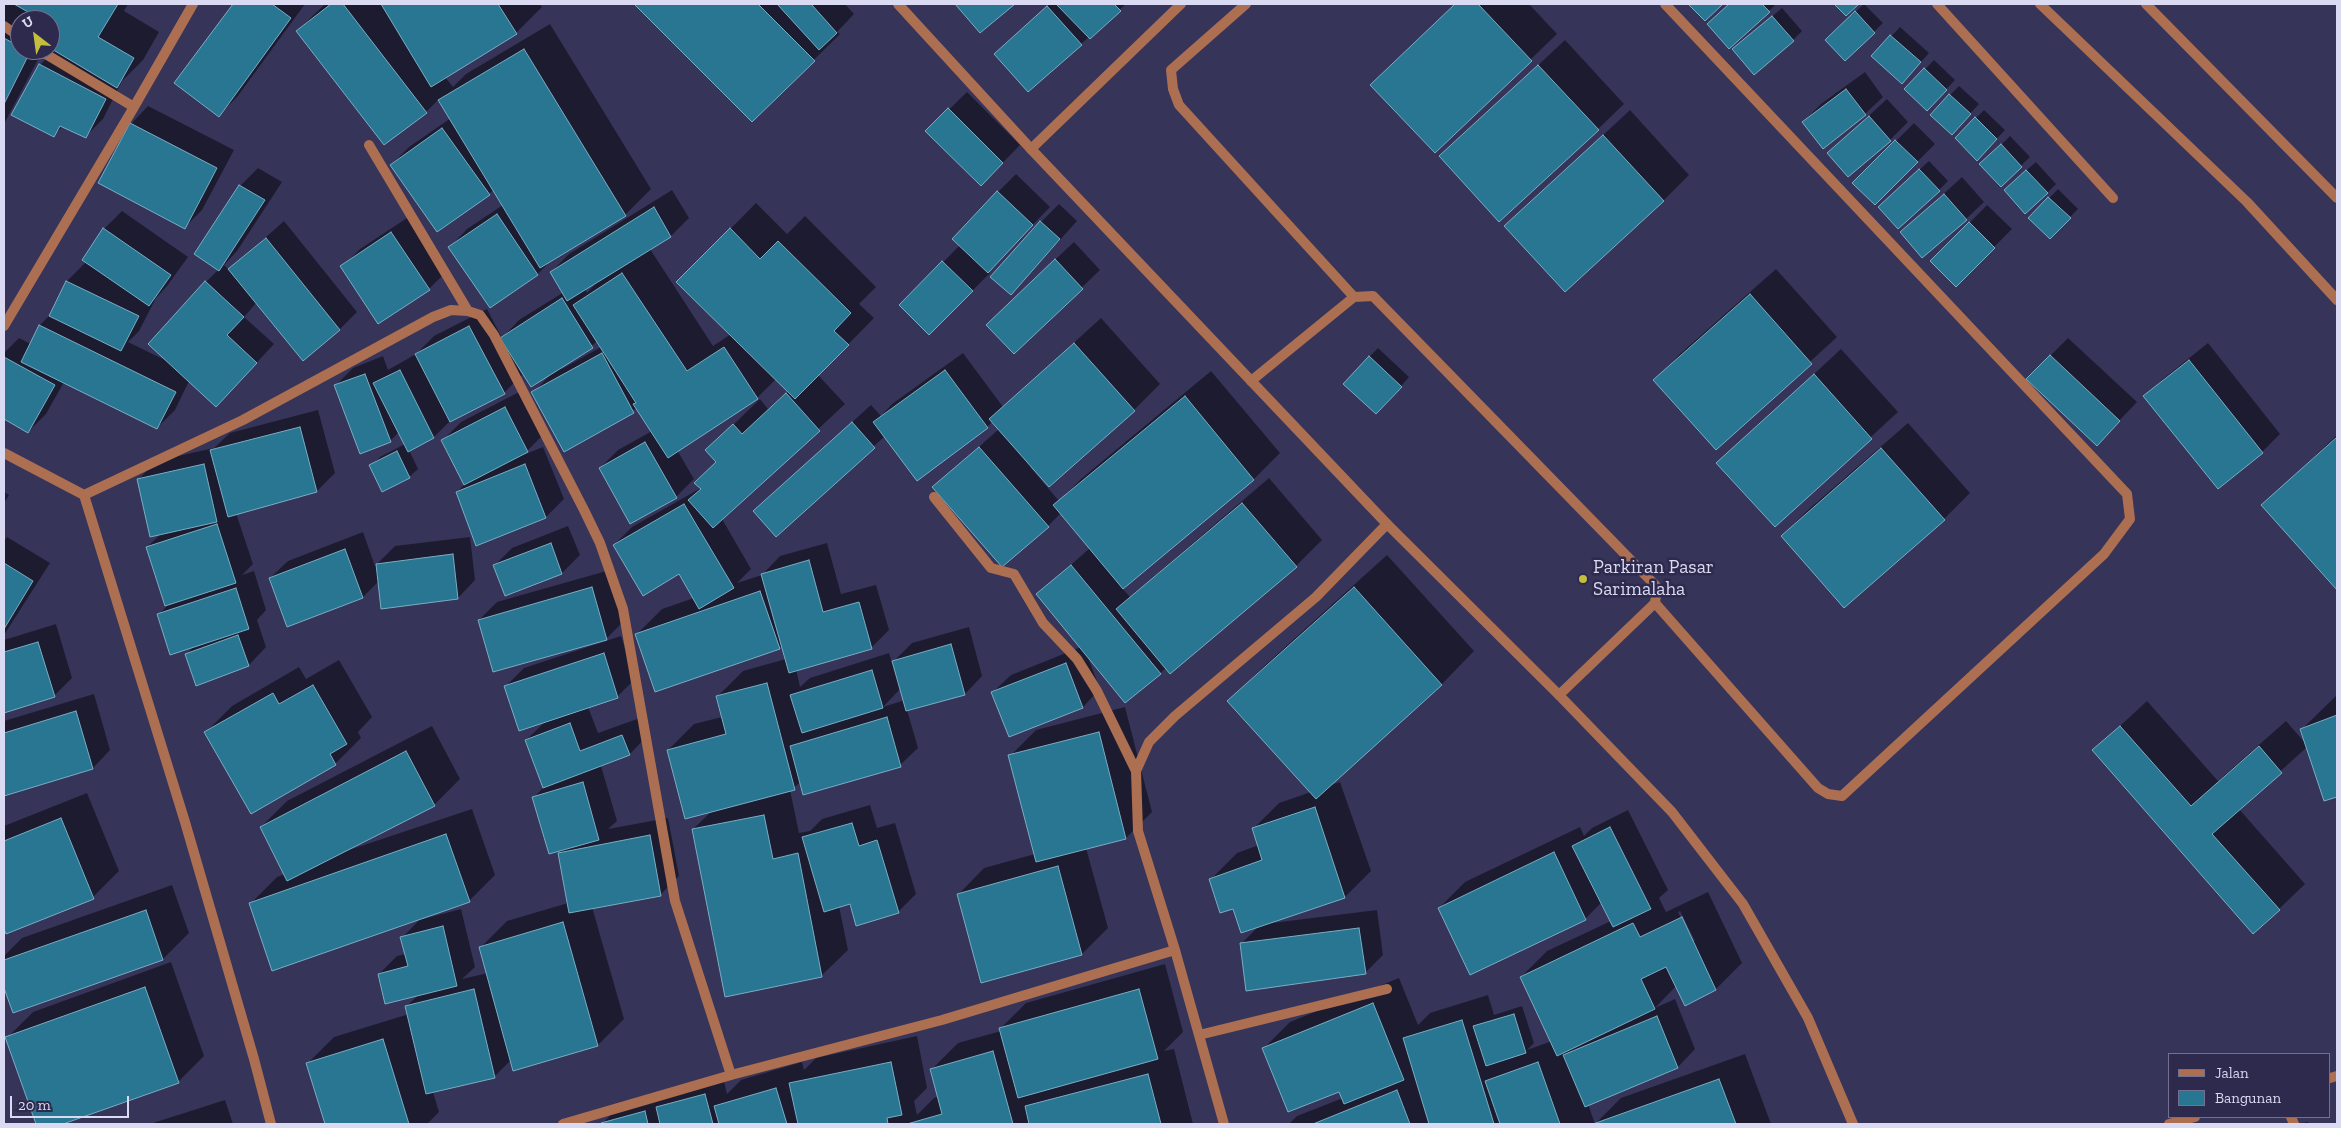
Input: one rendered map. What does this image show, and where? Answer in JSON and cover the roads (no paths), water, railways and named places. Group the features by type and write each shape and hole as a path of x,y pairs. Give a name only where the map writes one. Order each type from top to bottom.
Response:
{"street":[{"path":"4,326 193,4"},
{"path":"898,4 1031,149 1387,524 1558,694 1672,812 1743,904 1808,1018 1853,1124"},
{"path":"1031,149 1181,4"},
{"path":"1246,4 1171,70 1173,89 1179,105 1354,297"},
{"path":"1655,603 1818,788 1828,794 1842,796 2104,554 2130,519 2127,494 1665,4"},
{"path":"1936,4 2113,198"},
{"path":"2040,4 2247,202 2337,300"},
{"path":"2146,4 2337,198"},
{"path":"55,60 134,107"},
{"path":"369,145 468,311"},
{"path":"1251,381 1354,297 1373,296 1657,587 1655,603 1558,694"},
{"path":"84,495 242,420 433,317 451,310 468,311 480,315 494,335 549,437 600,543 623,609 675,901 732,1075"},
{"path":"4,453 84,495 185,822 271,1124"},
{"path":"934,497 990,568 1014,574 1043,623 1077,659 1097,691 1136,771 1138,831 1175,950 1224,1124"},
{"path":"1136,771 1149,742 1175,716 1316,597 1387,524"},
{"path":"563,1124 732,1075 942,1020 1175,950"},
{"path":"1199,1035 1387,990"},
{"path":"2172,1124 2192,1118"}],"place":[{"name":"Parkiran Pasar Sarimalaha","path":"1583,579"}]}
